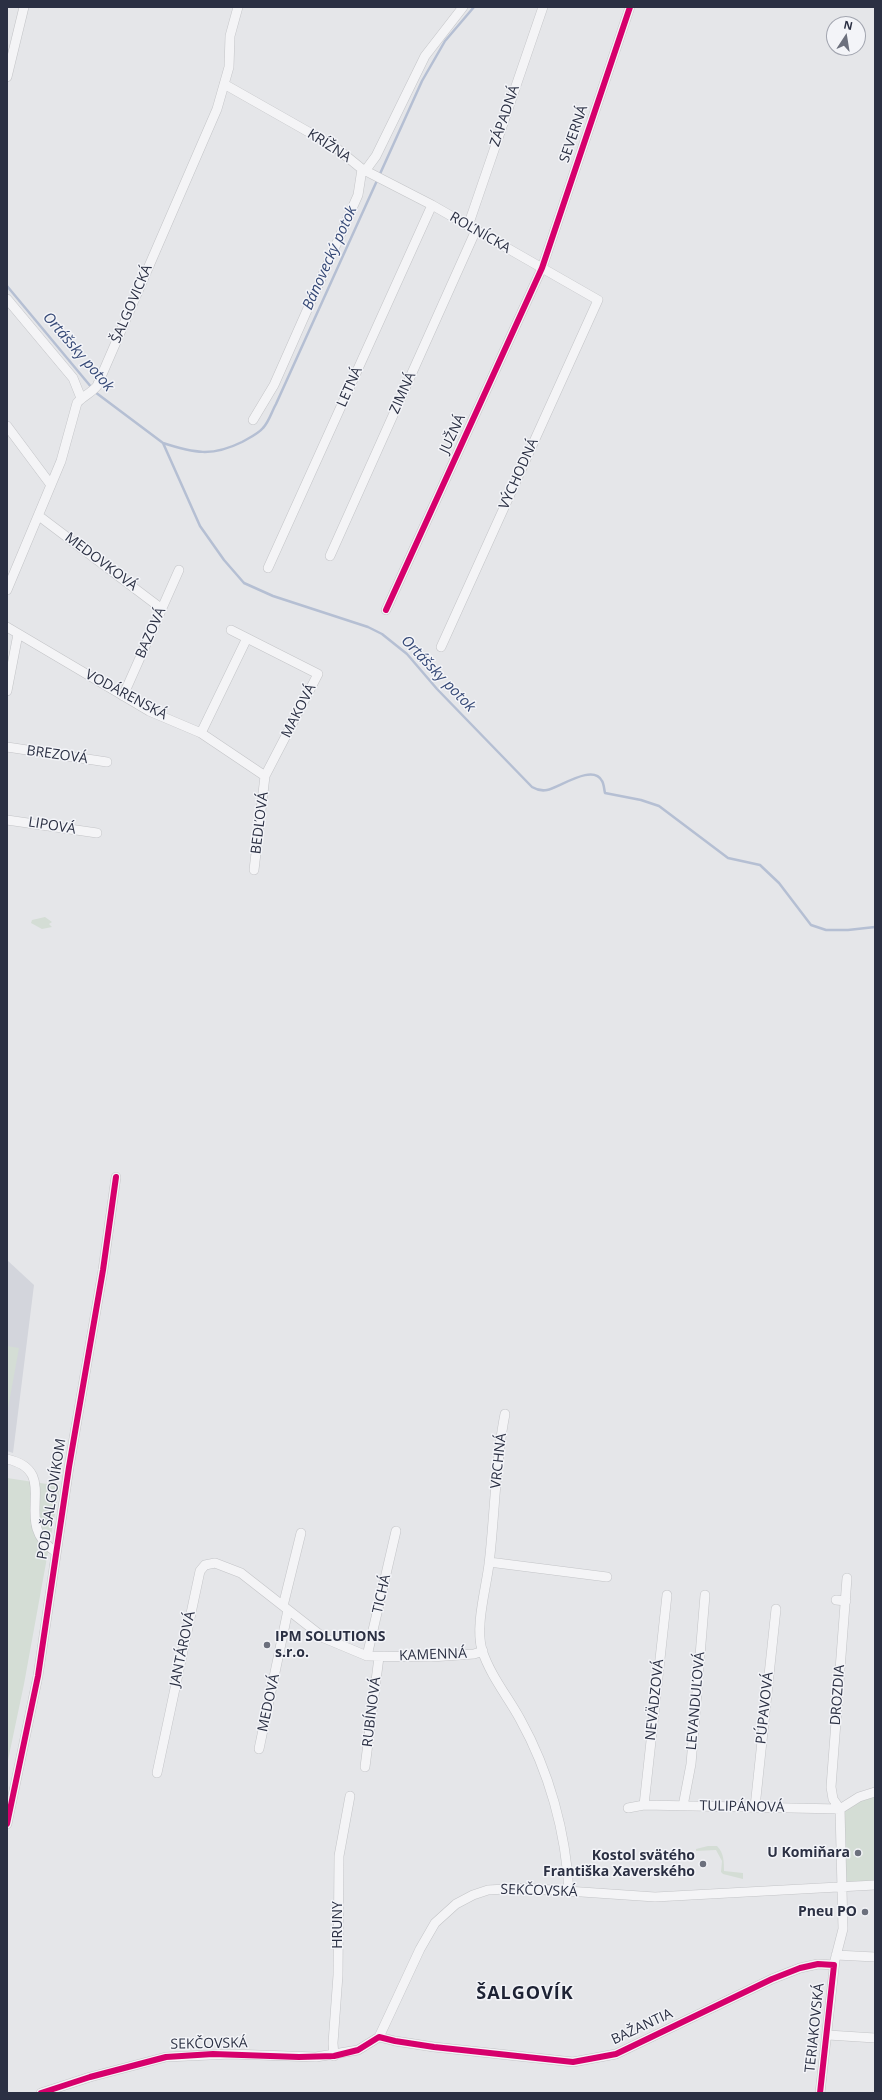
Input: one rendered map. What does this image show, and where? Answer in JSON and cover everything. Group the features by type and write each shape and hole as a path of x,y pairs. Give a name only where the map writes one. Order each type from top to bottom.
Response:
{"street":[{"path":"7,77 24,7"},
{"name":"ŠALGOVICKÁ","path":"7,590 51,485 70,433 76,403 97,386 211,121 229,67 230,36 238,7"},
{"path":"366,171 376,156 425,56 463,7"},
{"name":"ZÁPADNÁ","path":"472,228 543,7"},
{"name":"SEVERNÁ","path":"542,268 630,7"},
{"name":"KRÍŽNA","path":"224,84 335,147 366,171 355,202 274,385 253,420"},
{"name":"ROĽNÍCKA","path":"366,171 432,205 598,300"},
{"name":"LETNÁ","path":"268,568 432,205"},
{"name":"ZIMNÁ","path":"330,556 472,228"},
{"name":"JUŽNÁ","path":"386,610 542,268"},
{"path":"7,299 73,378 86,396"},
{"name":"VÝCHODNÁ","path":"441,647 598,300"},
{"path":"7,426 51,485"},
{"name":"MEDOVKOVÁ","path":"39,516 162,608"},
{"name":"BAZOVÁ","path":"123,696 179,570"},
{"name":"VODÁRENSKÁ","path":"7,627 149,711 201,733 265,776"},
{"name":"MAKOVÁ","path":"231,630 318,674 265,776"},
{"path":"7,691 18,634"},
{"path":"201,733 246,638"},
{"name":"BREZOVÁ","path":"7,747 106,762"},
{"name":"BEDĽOVÁ","path":"254,870 265,776"},
{"name":"LIPOVÁ","path":"7,820 97,833"},
{"name":"POD ŠALGOVÍKOM","path":"7,1824 38,1676 56,1552 116,1177"},
{"name":"VRCHNÁ","path":"495,1510 499,1451 505,1414"},
{"path":"7,1459 25,1465 32,1472 35,1481 34,1516 36,1528 45,1545 56,1552"},
{"name":"KAMENNÁ","path":"495,1510 490,1562 480,1632 483,1651 529,1736 548,1784 563,1834 569,1892"},
{"name":"TICHÁ","path":"368,1656 396,1531"},
{"name":"MEDOVÁ","path":"260,1749 286,1608 302,1533"},
{"name":"JANTÁROVÁ","path":"157,1773 200,1571 205,1565 215,1562 241,1573"},
{"path":"490,1562 607,1577"},
{"name":"KAMENNÁ","path":"241,1573 324,1638 368,1656 462,1655 483,1651"},
{"name":"DROZDIA","path":"840,1809 833,1799 831,1787 847,1578"},
{"name":"NEVÄDZOVÁ","path":"644,1805 667,1595"},
{"name":"LEVANDUĽOVÁ","path":"683,1806 691,1764 705,1595"},
{"path":"836,1600 846,1601"},
{"name":"PÚPAVOVÁ","path":"754,1807 776,1609"},
{"name":"RUBÍNOVÁ","path":"365,1767 379,1657"},
{"path":"841,1886 843,1881 840,1809 859,1797 875,1792"},
{"name":"HRUNY","path":"334,2056 333,2043 338,1975 339,1856 350,1796"},
{"name":"TULIPÁNOVÁ","path":"628,1808 644,1805 840,1809"},
{"name":"SEKČOVSKÁ","path":"41,2093 90,2077 166,2057 213,2054 299,2057 334,2056 358,2050 379,2037 430,1929 448,1910 473,1895 494,1889 512,1888 655,1897 875,1885"},
{"name":"TERIAKOVSKÁ","path":"820,2093 828,2035 834,1965 843,1929 841,1886"},
{"path":"836,1955 875,1957"},
{"name":"BAŽANTIA","path":"379,2037 427,2046 574,2062 616,2054 772,1979 800,1968 818,1964 834,1965"},
{"path":"828,2035 875,2038"}],"shaded area":[{"path":"45,917 52,922 49,924 52,927 42,929 31,923 32,920"},
{"path":"7,1260 34,1285 13,1453 7,1451"},
{"path":"7,1346 19,1348 7,1414"},
{"path":"7,1478 60,1486 24,1684 7,1765"},
{"name":"U Komiňara","path":"875,1792 875,1885 841,1887 840,1809"},
{"path":"708,1846 717,1846 721,1852 724,1871 743,1873 743,1879 723,1874 721,1872 722,1861 716,1850 696,1851 696,1849"}],"waterway":[{"name":"Bánovecký potok","path":"163,443 194,451 212,452 231,447 242,442 256,434 265,426 422,81 445,41 474,7"},
{"name":"Ortášsky potok","path":"7,286 92,388"},
{"name":"Ortášsky potok","path":"95,392 163,443 200,526 224,560 244,583 273,596 368,627 382,634 407,654 437,689 532,787 540,790 547,790 584,775 598,776 603,782 605,793 641,800 659,806 728,858 760,865 779,883 811,925 826,930 848,930 875,927"}],"cycle path":[{"path":"386,610 542,268 630,7"},
{"path":"7,1824 38,1676 69,1467 103,1270 116,1177"},
{"path":"41,2093 90,2077 166,2057 213,2054 299,2057 334,2056 358,2050 379,2037 434,2047 573,2062 616,2054 772,1979 800,1968 818,1964 834,1965 820,2093"}],"place":[{"name":"IPM SOLUTIONS s.r.o.","path":"267,1645"},
{"name":"U Komiňara","path":"858,1853"},
{"name":"Kostol svätého Františka Xaverského","path":"703,1864"},
{"name":"Pneu PO","path":"865,1912"}],"district":[{"name":"ŠALGOVÍK","path":"525,1994"}]}
